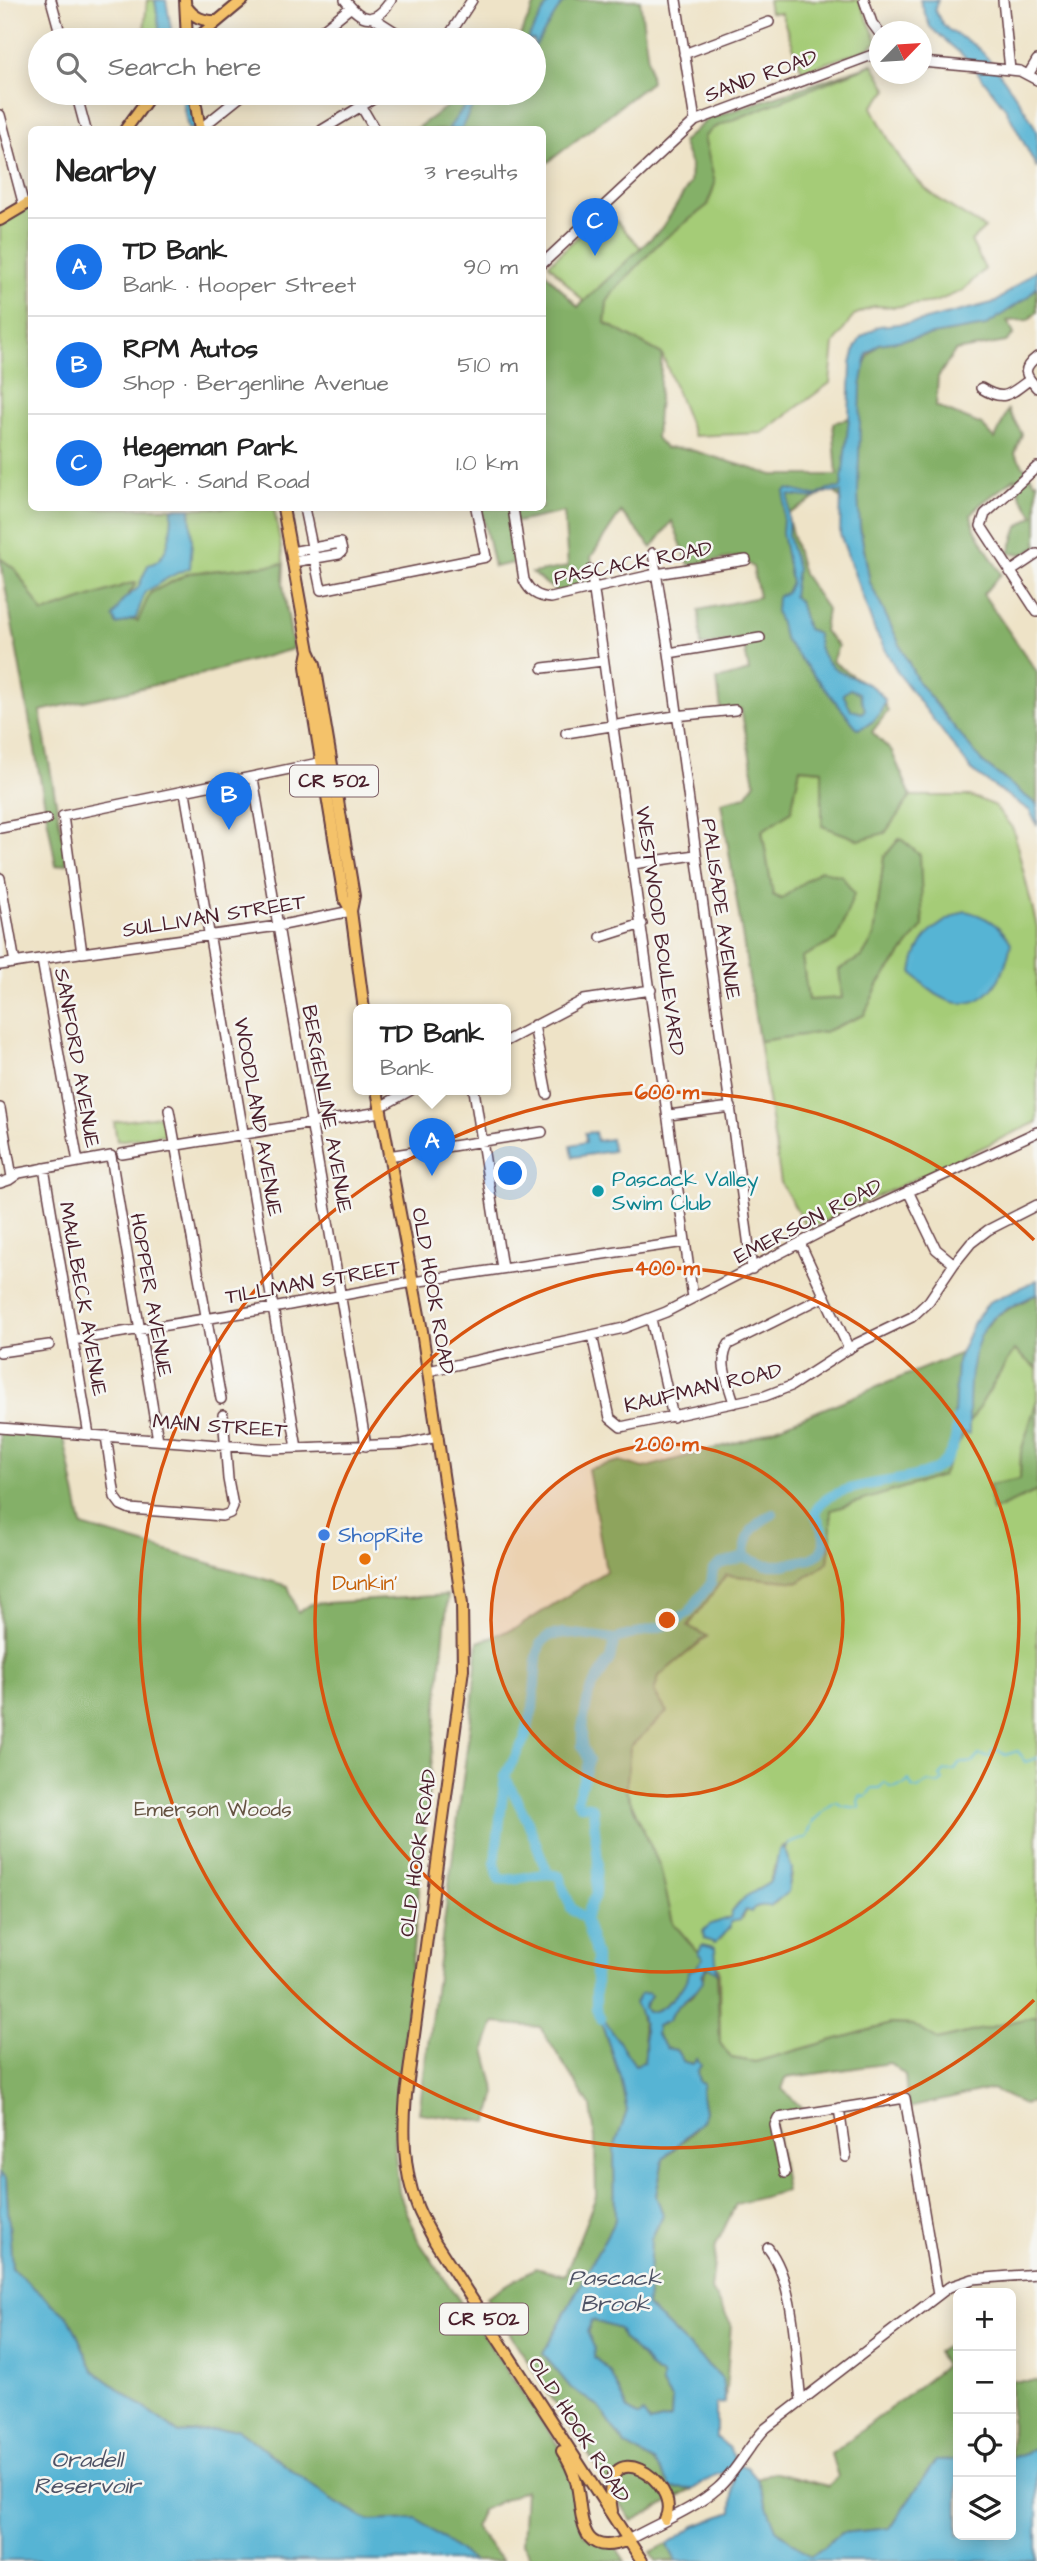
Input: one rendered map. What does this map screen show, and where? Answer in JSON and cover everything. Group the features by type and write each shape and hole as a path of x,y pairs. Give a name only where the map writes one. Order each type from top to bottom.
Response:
{"main road":[{"path":"208,28 243,0"},
{"path":"185,2 191,13 199,19 216,21"},
{"path":"185,2 186,28"},
{"path":"128,126 143,105"},
{"path":"196,105 200,126"},
{"path":"0,220 28,203"},
{"name":"CR 502","path":"283,511 309,651 306,666 354,896 351,911 363,1004"},
{"name":"OLD HOOK ROAD","path":"378,1095 428,1371 462,1604 464,1645 406,2095 403,2129 407,2165 416,2203 435,2242 642,2561"},
{"path":"530,2390 548,2429 569,2461 576,2481 582,2529 587,2540 603,2549 615,2547 628,2540"},
{"path":"613,2518 611,2482 616,2473 632,2467 649,2474 666,2500 668,2512 664,2519"}],"street":[{"path":"51,0 59,28"},
{"path":"372,18 385,10 391,0"},
{"path":"454,28 472,0"},
{"path":"676,0 695,121"},
{"path":"864,0 871,21"},
{"path":"1003,0 1010,70"},
{"path":"323,28 348,4 360,16 372,18 388,28"},
{"path":"684,54 769,22"},
{"name":"SAND ROAD","path":"546,260 695,121 869,56"},
{"path":"932,63 998,68 1033,77 1037,60"},
{"path":"79,105 85,126"},
{"path":"204,126 229,105"},
{"path":"328,126 361,106 373,126"},
{"path":"0,115 28,203"},
{"path":"1037,357 1027,366 1029,380 1037,387"},
{"path":"981,388 993,395 1004,396 1029,380"},
{"path":"1037,467 985,513 981,526 1037,612"},
{"path":"305,511 321,590 486,557 477,511"},
{"name":"PASCACK ROAD","path":"513,511 524,580 528,588 542,597 551,598 656,574 746,560"},
{"path":"292,557 313,553"},
{"name":"PALISADE AVENUE","path":"653,553 732,1107 752,1269"},
{"path":"1010,572 1037,554"},
{"name":"WESTWOOD BOULEVARD","path":"591,570 693,1297"},
{"path":"669,653 760,638"},
{"path":"543,668 603,661"},
{"path":"566,733 735,710"},
{"path":"81,953 62,816 326,761"},
{"name":"BERGENLINE AVENUE","path":"253,778 366,1446"},
{"name":"WOODLAND AVENUE","path":"185,792 297,1448"},
{"path":"0,828 47,819"},
{"path":"633,864 695,855"},
{"path":"0,878 15,963"},
{"name":"SULLIVAN STREET","path":"0,965 278,926 351,911"},
{"path":"601,937 642,924"},
{"name":"SANFORD AVENUE","path":"42,960 78,1162"},
{"path":"511,1038 584,1000 651,990"},
{"path":"534,1025 547,1094"},
{"path":"122,1154 380,1109 403,1095"},
{"path":"475,1095 502,1268"},
{"path":"669,1115 732,1107"},
{"path":"169,1110 220,1399"},
{"path":"0,1113 12,1177"},
{"path":"388,1156 542,1132"},
{"name":"EMERSON ROAD","path":"428,1371 592,1335 650,1319 908,1191 1037,1133"},
{"name":"HOPPER AVENUE","path":"78,1162 111,1156 158,1440"},
{"path":"0,1183 19,1173 78,1162"},
{"name":"MAULBECK AVENUE","path":"44,1168 89,1435"},
{"path":"908,1191 936,1250 954,1264"},
{"name":"KAUFMAN ROAD","path":"592,1335 608,1413 613,1422 627,1428 765,1396 791,1386 849,1349 921,1310 954,1264 979,1236 1037,1205"},
{"name":"TILLMAN STREET","path":"73,1340 413,1282 685,1242"},
{"path":"800,1243 849,1349"},
{"path":"734,1403 723,1360 729,1344 825,1296"},
{"path":"650,1319 673,1417"},
{"path":"0,1352 49,1345"},
{"path":"106,1436 115,1497 121,1506 222,1516 230,1513 233,1506 223,1415"},
{"name":"MAIN STREET","path":"0,1427 297,1448 403,1444 438,1437"},
{"path":"785,2173 775,2125 778,2118 905,2098 938,2295"},
{"path":"839,2108 846,2157"},
{"path":"768,2248 783,2272 788,2291 801,2401"},
{"path":"628,2540 718,2488 751,2443 766,2428 938,2295 961,2282 1037,2274"}],"green space":[{"path":"147,0 155,0 159,28 144,28"},
{"path":"537,0 640,0 651,82 546,164 546,126 420,126 449,105 546,105 546,28 524,28"},
{"path":"768,0 859,0 869,23 869,48 802,71 781,13 770,12"},
{"path":"869,65 713,128 704,137 715,183 708,205 658,244 607,302 605,323 662,354 656,438 665,448 688,449 773,475 837,475 833,423 849,418 860,408 864,366 879,344 985,326 1028,297 1037,287 1037,312 1028,320 1007,321 1014,334 1006,342 955,351 938,377 936,406 982,425 995,439 1008,410 1022,434 1015,454 1035,482 1037,481 1037,546 1025,554 1009,553 1018,527 1034,516 1021,497 1015,478 977,507 971,515 974,528 1001,574 983,594 1037,672 1037,805 982,762 918,682 870,583 859,520 832,489 787,515 803,574 827,609 824,631 838,646 832,661 880,695 888,711 872,732 892,752 911,796 885,833 859,840 822,826 822,770 800,768 791,811 762,831 773,895 781,899 820,870 842,876 854,894 837,940 802,957 808,1000 842,998 839,969 862,957 874,937 884,857 900,838 920,855 923,926 879,983 864,1015 824,1032 759,1041 721,802 746,796 755,782 741,709 721,710 717,680 749,671 743,639 701,646 699,610 759,597 753,567 738,557 689,565 672,521 652,548 621,512 591,557 596,587 557,592 532,573 568,567 564,512 512,523 518,562 494,567 482,511 546,511 546,273 578,307 663,227 690,183 691,165 682,142 708,119"},
{"path":"869,66 869,84 885,84 888,90 872,107 909,171 947,205 985,228 971,241 985,269 962,291 935,302 894,307 874,306 854,315 834,344 830,383 762,433 694,436 662,354 605,323 607,302 614,291 658,244 708,205 715,183 704,137 713,128"},
{"path":"24,206 28,208 28,511 275,511 284,564 189,573 150,593 139,621 114,618 136,583 42,613 16,570 0,558 0,220"},
{"path":"606,210 641,248 584,302 549,264"},
{"path":"0,558 16,570 43,613 136,583 114,617 138,621 150,593 189,573 284,564 283,584 293,649 203,674 40,711 67,864 56,866"},
{"path":"800,768 822,770 885,833 911,796 970,796 994,805 1013,829 1037,927 1037,1122 808,1229 781,1183 759,1041 824,1032 864,1015 879,983 923,926 884,857 874,937 842,998 808,1001 802,957 781,899 773,895 762,831 791,811"},
{"path":"166,1115 169,1134 117,1141 114,1122"},
{"path":"1037,1294 1037,1369 1014,1350 967,1427 942,1476 831,1510 828,1562 799,1582 726,1575 688,1626 707,1636 659,1676 654,1692 667,1712 630,1747 626,1791 660,1867 673,1923 703,1958 671,2000 655,2011 647,2012 644,2007 651,1996 648,1993 639,2009 646,2046 644,2062 635,2065 597,2012 620,2076 627,2111 614,2149 615,2220 543,2354 571,2388 600,2408 625,2445 654,2462 672,2488 694,2489 632,2521 486,2297 535,2268 565,2275 596,2196 595,2137 591,2107 540,2027 494,2023 485,2049 496,2093 488,2122 419,2113 472,1710 478,1642 518,1627 606,1571 588,1469 620,1461 644,1468 749,1439 961,1353 997,1315"},
{"path":"1014,1350 1037,1369 1037,1400 1021,1452 1020,1479 989,1485 992,1510 1037,1491 1037,2016 937,2040 913,2025 891,2024 755,2062 731,2058 720,2043 719,1969 703,1945 698,1953 673,1923 660,1867 626,1791 630,1747 667,1712 654,1691 659,1676 707,1637 688,1627 726,1575 799,1582 828,1562 831,1510 942,1476 967,1427","holes":["782,1846 786,1846 785,1854 792,1873 786,1890 770,1906 763,1905 746,1910 743,1918 730,1922 719,1940 725,1919 731,1917 737,1905 769,1883"]},
{"path":"1037,1400 1037,1491 992,1511 989,1485 1020,1479 1021,1452"},
{"name":"Emerson Woods","path":"0,1428 63,1433 82,1526 288,1586 298,1613 311,1604 448,1595 394,2144 399,2192 418,2240 569,2461 584,2535 616,2547 625,2561 533,2560 522,2544 525,2490 482,2510 474,2527 502,2561 472,2561 417,2520 369,2521 331,2500 237,2429 179,2433 93,2370 70,2319 12,2269 6,2179 0,2174"},
{"path":"708,1966 717,1972 720,2043 731,2058 755,2062 891,2024 913,2025 938,2040 1037,2016 1037,2100 1024,2105 992,2089 908,2108 905,2075 890,2063 786,2078 782,2089 803,2109 778,2118 775,2125 786,2191 736,2204 716,2245 711,2290 731,2324 725,2403 722,2379 647,2306 651,2239 663,2215 656,2195 663,2159 693,2132 705,2111 697,2072 701,2065 684,2062 676,2050 666,2048 656,2034 657,2026 668,2021 675,2010 696,1992"},
{"path":"592,2320 620,2329 623,2339 643,2357 650,2368 663,2376 662,2385 672,2400 671,2418 650,2423 628,2410 611,2373 594,2357 587,2332"},
{"path":"953,2342 953,2460 936,2460 890,2528 841,2533 811,2557 776,2529 757,2479 772,2472 828,2486 838,2477 831,2454 945,2366 937,2352"},
{"path":"1016,2381 1037,2381 1037,2448 1016,2456"},
{"path":"667,2544 676,2561 656,2561 651,2552"}],"water":[{"path":"155,0 166,0 171,28 159,28"},
{"path":"552,0 569,0 561,5 546,29 534,28"},
{"path":"920,0 938,0 935,10 943,24 981,51 1010,87 1037,134 1037,168 1006,109 968,60 932,29 932,21 928,21"},
{"path":"183,105 193,105 196,126 187,126"},
{"path":"475,105 462,126 450,126 464,107"},
{"path":"1037,269 1037,287 1028,297 985,326 879,344 867,354 861,387 858,494 860,528 870,583 918,682 982,762 1037,805 1037,826 1030,811 973,772 898,673 875,631 840,534 841,492 827,492 815,498 789,495 788,535 797,569 793,596 799,601 807,629 817,634 823,656 829,664 880,693 885,701 872,722 858,729 785,640 776,611 777,597 786,593 791,582 782,533 785,491 788,489 816,496 828,489 841,488 849,418 851,364 861,337 879,326 918,322 996,302","holes":["850,689 859,693 865,709 862,713 851,710 843,694"]},
{"path":"172,511 190,511 190,568 145,592 136,618 117,625 113,617 122,601 138,588 148,565 161,557 170,533"},
{"path":"965,911 992,922 1003,931 1011,943 997,982 986,994 974,1001 960,1003 944,999 928,989 912,972 918,950 929,934 945,921"},
{"path":"595,1132 597,1141 611,1139 613,1151 573,1157 571,1145 586,1142 585,1133"},
{"path":"1037,1280 1037,1294 1002,1311 986,1326 972,1364 969,1434 953,1432 957,1361 974,1322 989,1302"},
{"path":"789,1843 784,1848 792,1869 788,1892 770,1906 757,1907 751,1912 746,1910 740,1920 730,1922 730,1927 715,1943 704,1939 703,1931 709,1925 731,1917 745,1897 769,1883 779,1850"},
{"path":"702,1945 715,1948 717,1972 707,1966 702,1975 703,1982 675,2009 668,2021 657,2026 656,2034 666,2048 676,2050 684,2062 693,2064 697,2059 701,2065 697,2072 699,2082 703,2084 701,2092 705,2111 702,2121 663,2159 656,2195 663,2215 651,2239 647,2306 722,2379 725,2403 716,2404 716,2437 729,2448 738,2463 747,2467 757,2479 776,2529 811,2557 841,2533 890,2528 936,2460 953,2460 953,2540 1016,2540 1016,2456 1037,2448 1037,2561 676,2561 667,2544 695,2526 732,2512 734,2478 725,2472 694,2489 672,2488 654,2462 625,2445 600,2408 571,2388 543,2354 615,2220 614,2149 627,2111 620,2076 596,2008 635,2065 644,2062 644,2032 635,2003 640,1994 648,1993 651,1996 644,2007 647,2012 660,2008 674,1997 684,1984 688,1971 696,1968 703,1958 698,1953","holes":["592,2320 619,2329 623,2339 643,2357 650,2368 662,2376 662,2385 672,2400 671,2418 650,2423 643,2413 639,2417 628,2410 611,2373 594,2357 595,2349 587,2332"]},
{"name":"Oradell Reservoir","path":"0,2174 6,2179 12,2269 70,2319 93,2370 179,2433 237,2429 331,2500 369,2521 417,2519 472,2561 0,2561"}],"waterway":[{"name":"Pascack Brook","path":"601,2019 596,2008 596,1956 585,1919 571,1908 559,1876 544,1874 499,1879 495,1862 505,1776 525,1738 533,1708 540,1644 549,1636 564,1633 615,1639 667,1625 688,1613 711,1583 713,1570 720,1564 744,1557 765,1565 783,1565 810,1559 820,1553 824,1545 824,1535 815,1513 823,1502 837,1493 912,1477 941,1465 954,1444 957,1419"},
{"path":"744,1557 751,1531 773,1514"},
{"name":"Pascack Brook","path":"585,1919 596,1893 598,1862 593,1809 580,1805 577,1800 589,1760 582,1746 582,1728 589,1693 610,1659 615,1639"},
{"path":"789,1844 807,1837 813,1821 832,1804 836,1802 842,1806 860,1808 860,1796 866,1797 872,1788 879,1788 885,1783 892,1788 909,1780 912,1787 918,1789 928,1782 939,1784 943,1780 940,1776 945,1771 955,1770 959,1763 972,1763 979,1755 991,1757 991,1752 996,1749 1005,1755 1018,1751 1025,1762 1037,1758"},
{"name":"Pascack Brook","path":"505,1776 528,1822 547,1872"}],"place":[{"name":"Hegeman Park","path":"595,256"},
{"name":"RPM Autos","path":"229,830"},
{"name":"TD Bank","path":"432,1176"},
{"name":"Pascack Valley Swim Club","path":"598,1191"},
{"name":"ShopRite","path":"324,1535"},
{"name":"Dunkin'","path":"365,1559"}]}
